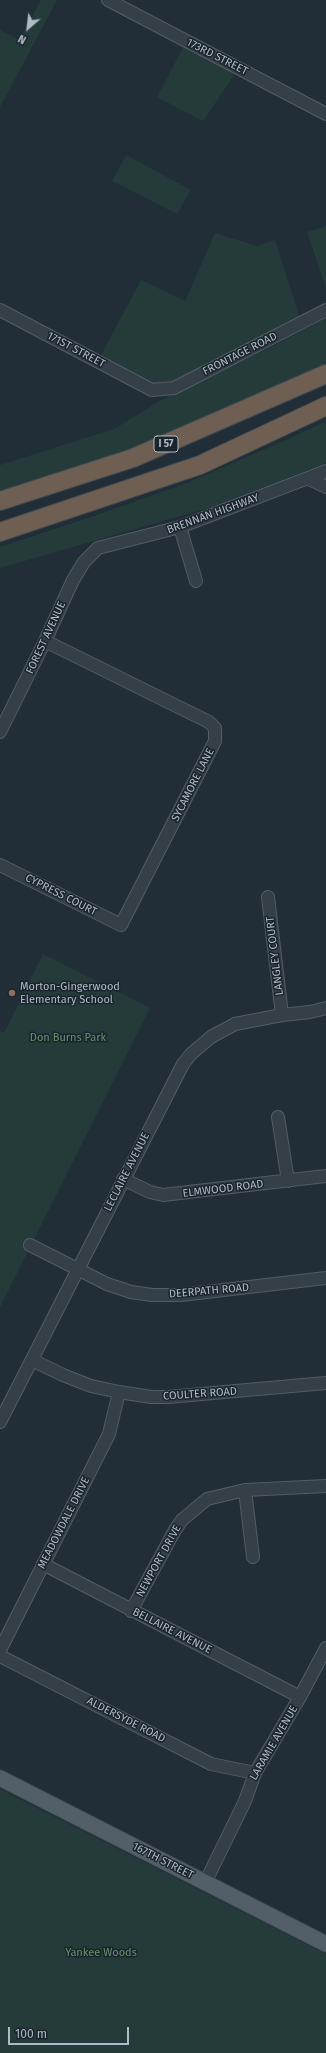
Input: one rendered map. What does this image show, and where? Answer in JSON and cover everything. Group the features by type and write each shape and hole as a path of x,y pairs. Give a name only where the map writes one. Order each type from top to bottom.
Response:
{"highway":[{"name":"I 57","path":"0,501 133,458 326,374"},
{"path":"0,532 200,465 326,406"}],"main road":[{"name":"167TH STREET","path":"0,1778 326,1944"}],"street":[{"name":"173RD STREET","path":"108,0 326,114"},
{"name":"171ST STREET","path":"0,310 152,390"},
{"name":"FRONTAGE ROAD","path":"152,390 174,388 326,310"},
{"name":"BRENNAN HIGHWAY","path":"98,548 180,527 326,471"},
{"path":"309,478 326,487"},
{"path":"180,527 196,581"},
{"name":"FOREST AVENUE","path":"0,732 73,580 84,562 98,548"},
{"name":"SYCAMORE LANE","path":"45,641 209,722 215,728 215,741 121,926"},
{"name":"CYPRESS COURT","path":"0,865 121,926"},
{"name":"LANGLEY COURT","path":"268,897 282,1015"},
{"name":"LECLAIRE AVENUE","path":"0,1422 177,1074 191,1054 211,1037 225,1028 248,1021 310,1012 326,1008"},
{"path":"278,1117 288,1181"},
{"name":"ELMWOOD ROAD","path":"123,1179 150,1192 163,1195 326,1176"},
{"name":"DEERPATH ROAD","path":"30,1245 78,1270 118,1288 140,1293 181,1295 326,1278"},
{"name":"COULTER ROAD","path":"32,1360 75,1380 119,1392 168,1397 326,1383"},
{"name":"MEADOWDALE DRIVE","path":"0,1650 110,1434 119,1392"},
{"name":"NEWPORT DRIVE","path":"131,1610 175,1530 182,1520 207,1499 245,1490 326,1486"},
{"path":"245,1490 253,1557"},
{"name":"BELLAIRE AVENUE","path":"43,1564 300,1697"},
{"name":"LARAMIE AVENUE","path":"205,1883 245,1801 255,1773 300,1697 326,1648"},
{"name":"ALDERSYDE ROAD","path":"0,1656 211,1764 255,1773"}],"green space":[{"path":"41,0 57,0 0,107 0,30 19,40"},
{"path":"185,44 237,71 203,121 157,97"},
{"path":"126,155 191,190 177,214 112,181"},
{"path":"326,226 326,288 307,232"},
{"path":"215,233 257,246 275,240 301,321 182,379 163,384 147,383 100,357 141,280 185,301"},
{"path":"326,318 326,365 168,436 0,494 0,465 114,429 163,399 271,347"},
{"path":"326,421 326,463 212,507 0,568 0,547 94,516 189,482"},
{"name":"Don Burns Park","path":"43,954 150,1008 0,1307 0,1031 4,1033"},
{"name":"Yankee Woods","path":"0,1789 326,1954 326,2053 0,2053"}],"place":[{"name":"Morton-Gingerwood Elementary School","path":"12,993"}]}
